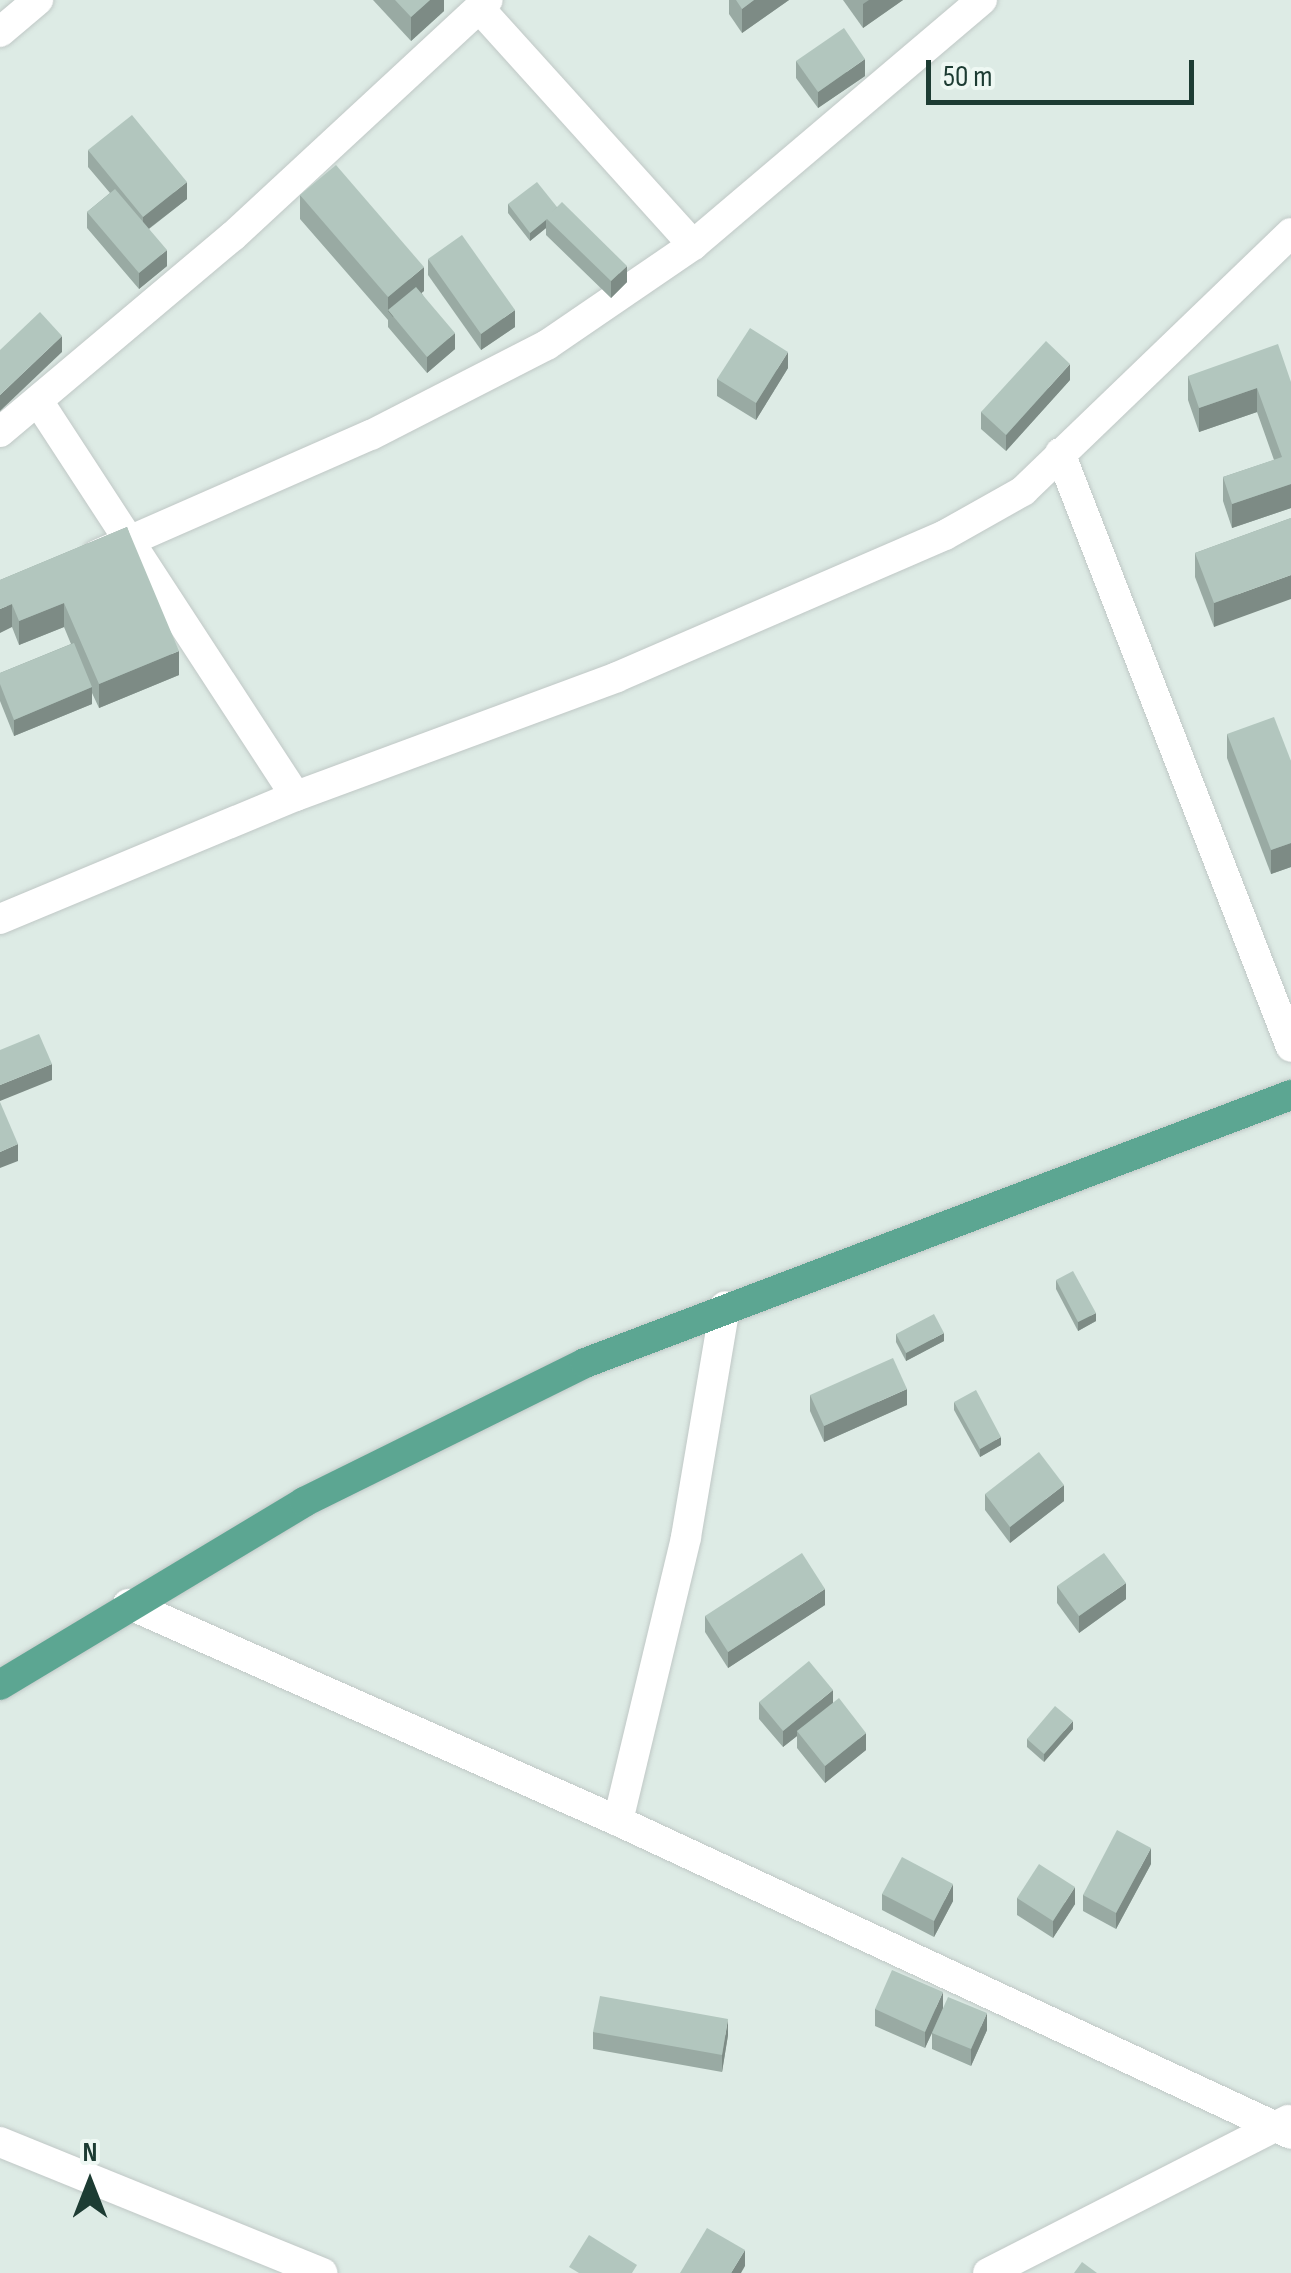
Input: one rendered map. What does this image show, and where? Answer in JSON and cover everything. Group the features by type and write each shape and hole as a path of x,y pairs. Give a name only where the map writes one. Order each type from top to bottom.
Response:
{"main road":[{"path":"0,1686 128,1604 434,1436 584,1362 1291,1095"}],"street":[{"path":"0,32 38,0"},
{"path":"74,564 133,542 371,434 547,345 693,244 982,0"},
{"path":"0,432 40,404 484,4 693,244"},
{"path":"0,919 296,796 617,677 945,535 1023,491 1291,234"},
{"path":"40,404 296,796"},
{"path":"1060,454 1291,1047"},
{"path":"618,1821 686,1537 726,1306"},
{"path":"128,1604 618,1821 1286,2126"},
{"path":"988,2273 1286,2126"},
{"path":"0,2142 322,2273"}],"building":[{"path":"395,0 430,0 411,17"},
{"path":"736,0 754,0 742,9"},
{"path":"844,28 865,59 818,92 796,61"},
{"path":"132,115 187,182 143,217 88,150"},
{"path":"336,165 424,267 388,297 300,195"},
{"path":"537,182 557,207 530,233 508,204"},
{"path":"115,189 167,250 139,273 87,212"},
{"path":"562,202 627,266 611,281 546,218"},
{"path":"462,235 515,310 481,334 428,259"},
{"path":"416,287 455,333 427,357 388,310"},
{"path":"40,312 62,336 0,395 0,350"},
{"path":"750,328 788,352 756,403 717,379"},
{"path":"1046,341 1070,364 1006,435 981,412"},
{"path":"1278,344 1291,382 1291,484 1232,504 1223,477 1282,457 1257,388 1199,408 1188,376"},
{"path":"1291,518 1291,575 1214,603 1195,553"},
{"path":"127,527 179,651 99,684 64,603 19,621 12,604 0,609 0,580"},
{"path":"74,643 92,687 14,720 0,684 0,673"},
{"path":"1274,717 1291,761 1291,843 1271,850 1227,734"},
{"path":"39,1034 52,1064 0,1085 0,1050"},
{"path":"0,1102 18,1144 0,1152"},
{"path":"1073,1271 1096,1313 1078,1322 1056,1280"},
{"path":"934,1314 944,1333 906,1353 896,1334"},
{"path":"893,1358 907,1389 824,1426 810,1395"},
{"path":"976,1390 1001,1437 980,1449 954,1402"},
{"path":"1039,1452 1064,1485 1010,1527 985,1494"},
{"path":"802,1553 825,1589 728,1652 705,1616"},
{"path":"1104,1553 1126,1583 1079,1616 1057,1586"},
{"path":"809,1661 833,1690 783,1731 759,1702"},
{"path":"839,1698 866,1733 825,1766 797,1731"},
{"path":"1055,1706 1073,1721 1044,1754 1027,1739"},
{"path":"1117,1830 1151,1848 1116,1913 1083,1895"},
{"path":"902,1857 953,1884 934,1921 882,1894"},
{"path":"1039,1864 1075,1887 1053,1921 1017,1898"},
{"path":"892,1970 943,1992 925,2032 875,2009"},
{"path":"600,1996 728,2019 722,2055 593,2032"},
{"path":"948,1997 987,2013 971,2049 932,2033"},
{"path":"707,2228 745,2250 731,2273 680,2273"},
{"path":"589,2235 637,2265 632,2273 579,2273 569,2267"},
{"path":"1082,2262 1097,2273 1074,2273"}]}
